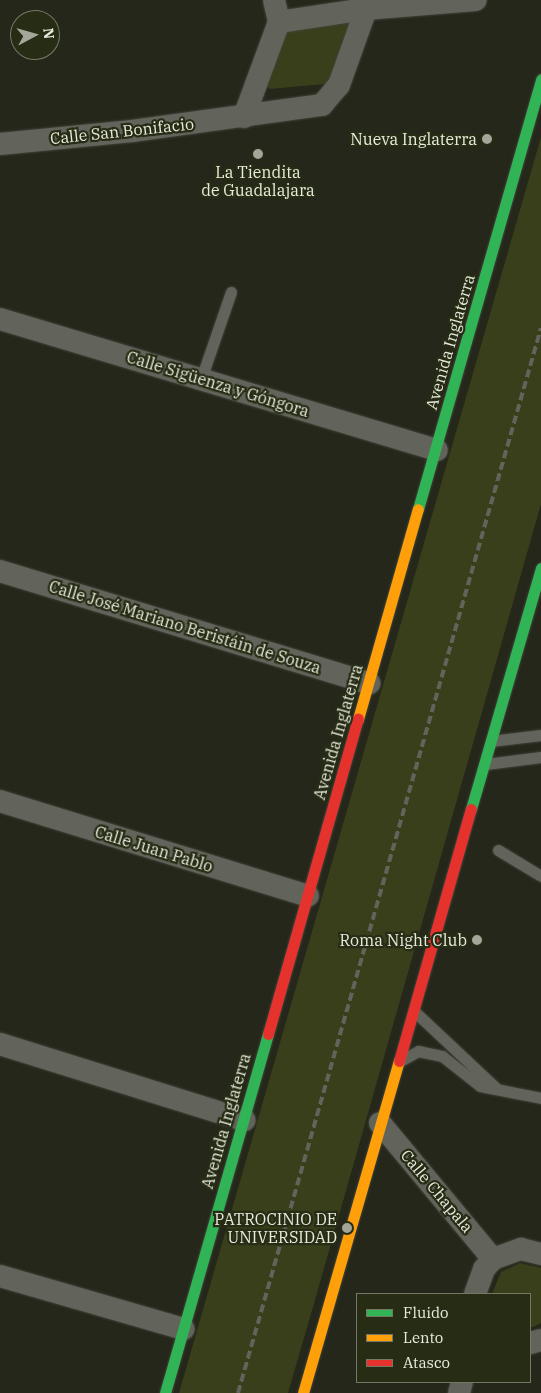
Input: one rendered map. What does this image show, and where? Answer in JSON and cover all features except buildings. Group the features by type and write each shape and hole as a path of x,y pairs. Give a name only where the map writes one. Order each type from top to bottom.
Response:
{"street":[{"path":"244,117 280,22 274,0"},
{"path":"280,22 321,7 366,9 476,0"},
{"name":"Calle San Bonifacio","path":"0,144 309,109 332,96 366,9"},
{"name":"Avenida Inglaterra","path":"165,1393 437,450 541,79"},
{"name":"Calle Sigüenza y Góngora","path":"0,318 437,450"},
{"path":"302,1393 481,765 541,568"},
{"name":"Calle José Mariano Beristáin de Souza","path":"0,571 369,683"},
{"name":"Calle Juan Pablo","path":"0,801 308,896"},
{"path":"0,1044 244,1120"},
{"name":"Calle Chapala","path":"380,1123 493,1259"},
{"path":"475,1293 477,1282 493,1259 520,1249 541,1254"},
{"path":"0,1276 184,1329"}],"lane":[{"path":"200,379 231,292"},
{"path":"488,741 541,735"},
{"path":"481,765 541,757"},
{"path":"498,850 541,876"},
{"path":"413,1009 468,1066 503,1093"},
{"path":"397,1064 418,1051 442,1056 480,1086 503,1093 540,1096"}],"green space":[{"path":"361,12 335,83 270,89 265,84 283,23"},
{"path":"541,137 541,504 313,1307 288,1393 179,1393"},
{"path":"520,1263 541,1268 541,1323 531,1327 531,1293 492,1293 501,1272"}],"railway":[{"path":"238,1393 541,328"}],"traffic: fast":[{"path":"418,509 541,79"},
{"path":"471,809 541,568"},
{"path":"165,1393 268,1034"}],"traffic: slow":[{"path":"358,719 418,509"},
{"path":"303,1393 399,1061"}],"traffic: jam":[{"path":"268,1034 358,719"},
{"path":"399,1061 471,809"}],"place":[{"name":"Nueva Inglaterra","path":"487,139"},
{"name":"La Tiendita de Guadalajara","path":"258,154"},
{"name":"Roma Night Club","path":"477,940"},
{"name":"PATROCINIO DE UNIVERSIDAD","path":"347,1228"}]}
